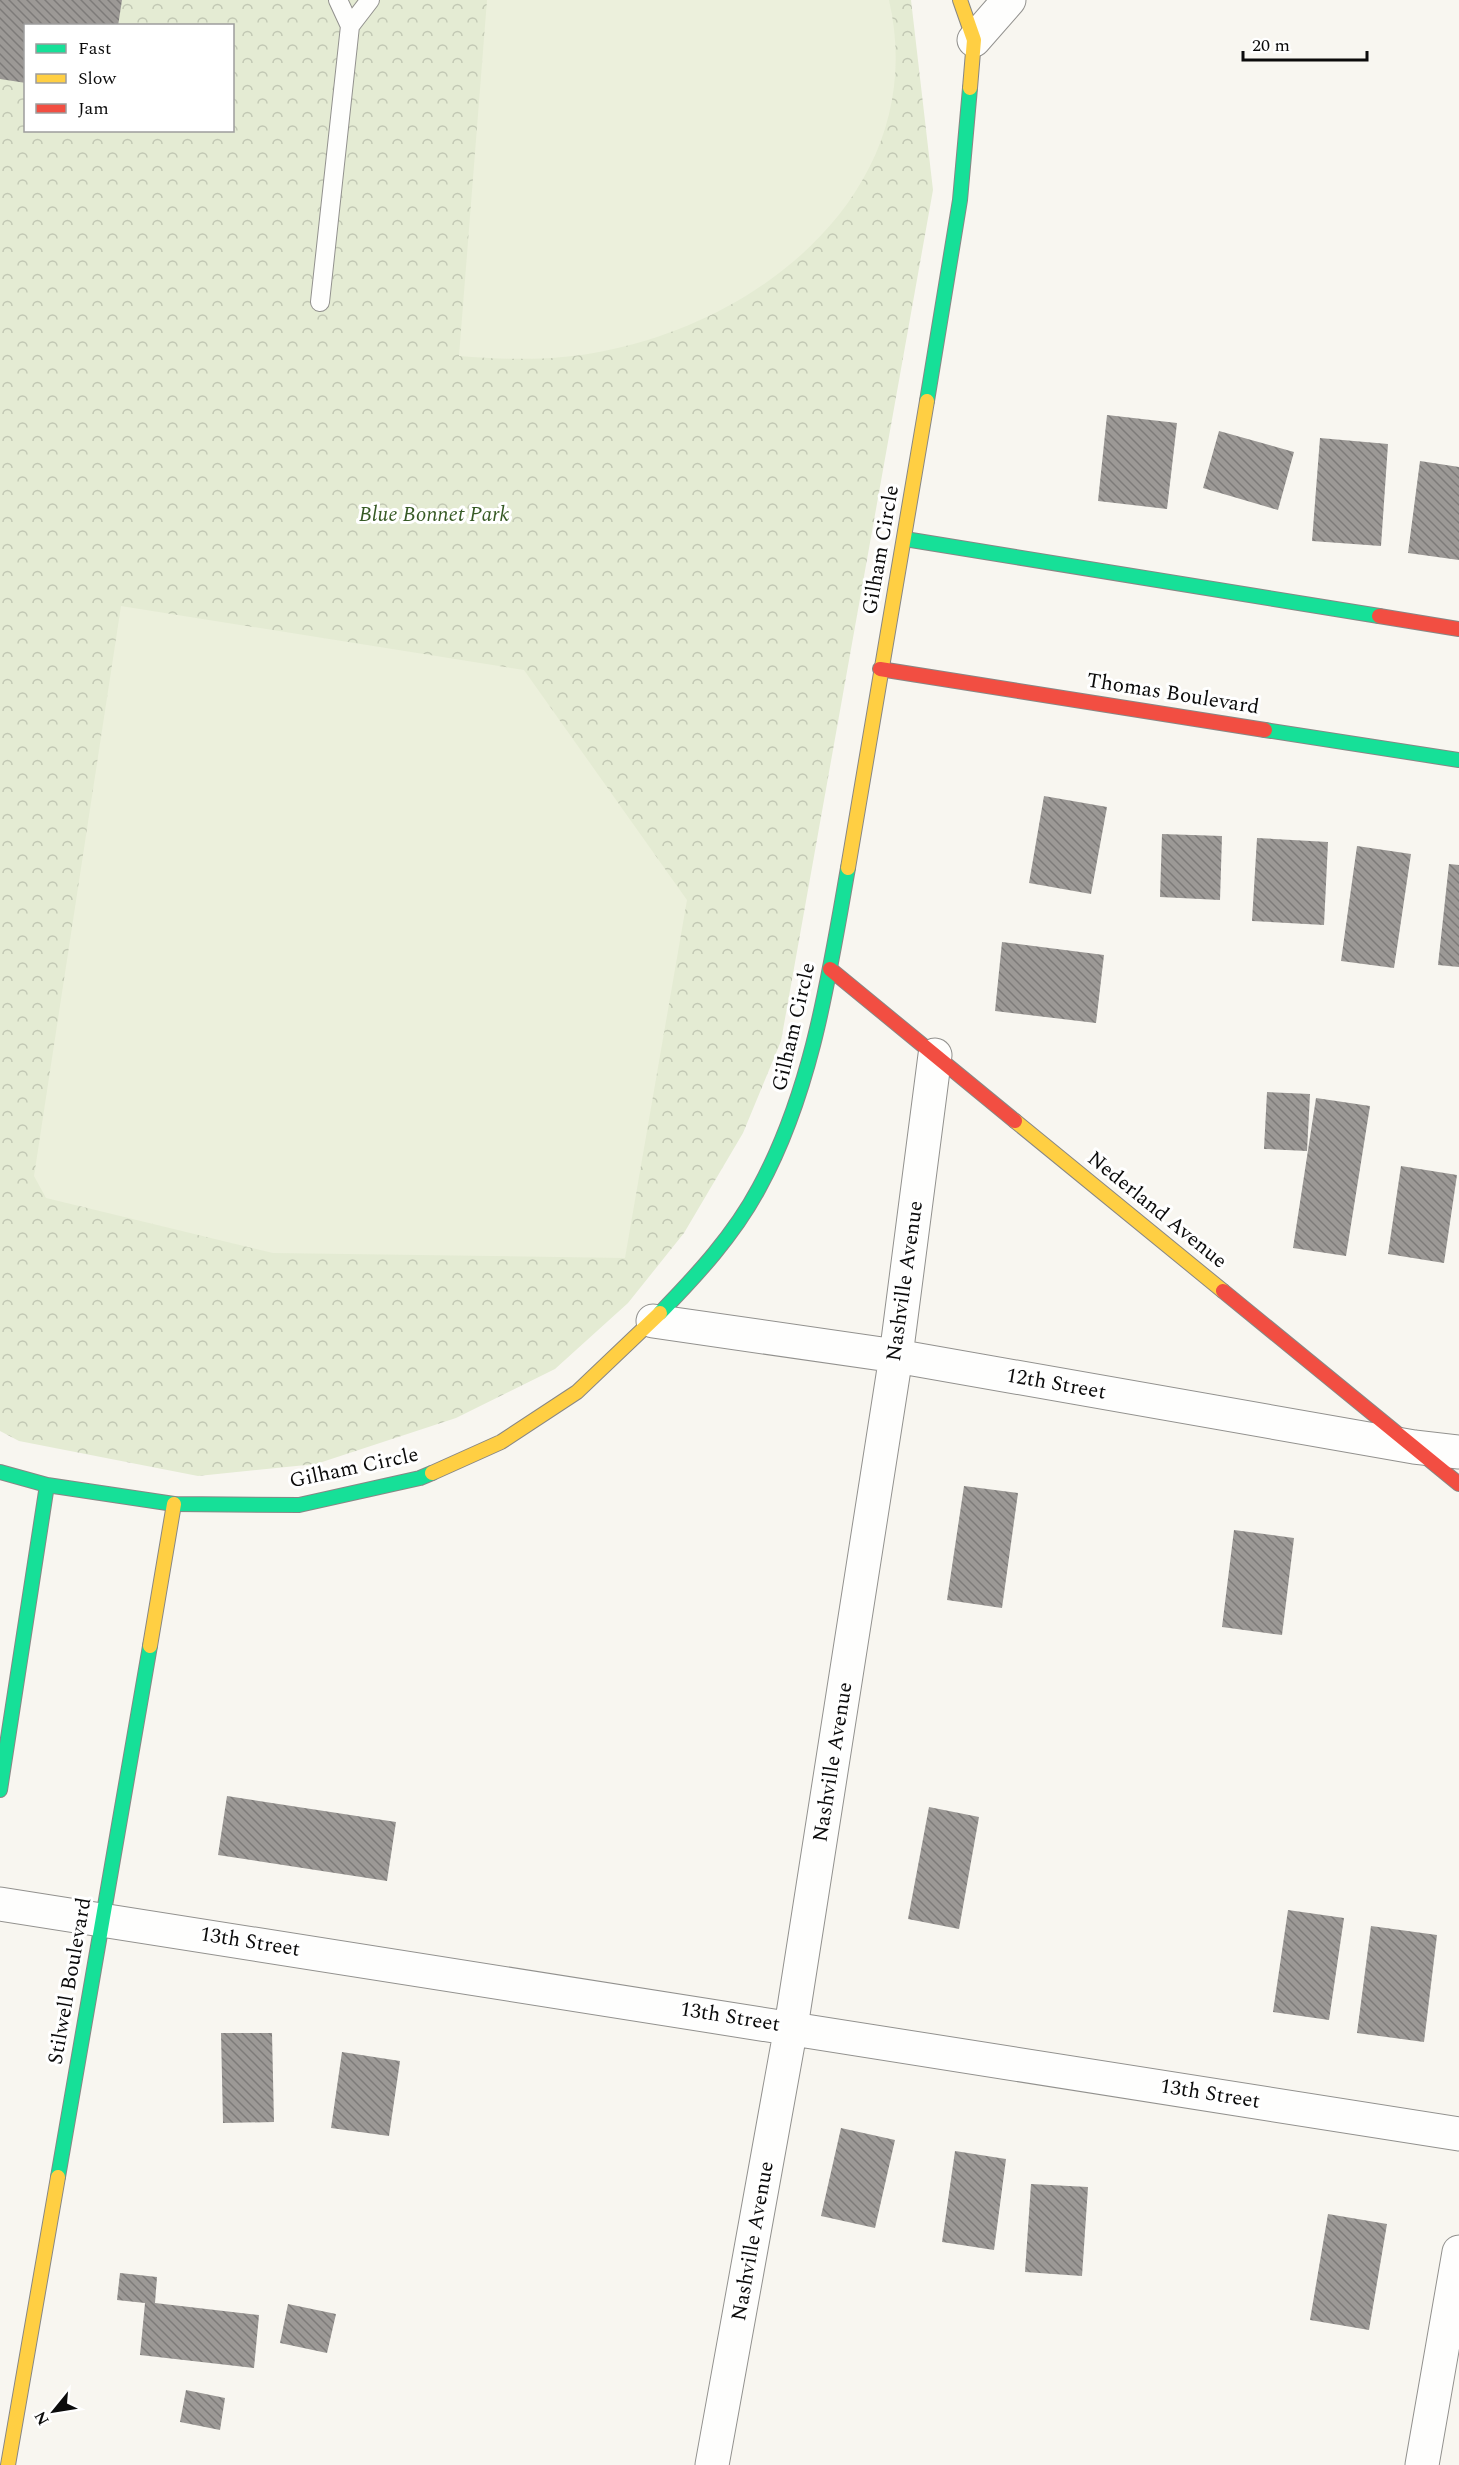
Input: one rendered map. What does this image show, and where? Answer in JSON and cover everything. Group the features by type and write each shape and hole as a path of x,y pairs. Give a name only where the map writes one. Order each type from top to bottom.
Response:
{"main road":[{"name":"Gilham Circle","path":"0,1472 47,1485 174,1504 299,1505 420,1478 501,1442 577,1392 653,1321 710,1261 759,1189 796,1106 830,969 880,669 905,539 960,200 974,40 960,0"},
{"path":"905,539 1459,629"},
{"name":"Thomas Boulevard","path":"880,669 1459,760"},
{"name":"Nederland Avenue","path":"830,969 1459,1484"},
{"path":"0,1790 47,1485"},
{"name":"Stilwell Boulevard","path":"8,2465 174,1504"}],"street":[{"path":"974,40 1009,0"},
{"name":"Nashville Avenue","path":"712,2465 791,2027 896,1356 935,1055"},
{"name":"12th Street","path":"653,1321 896,1356 1414,1447 1459,1452"},
{"name":"13th Street","path":"0,1904 1459,2134"},
{"path":"1422,2465 1459,2252"}],"lane":[{"path":"320,302 350,26 338,0"},
{"path":"350,26 370,0"}],"green space":[{"name":"Blue Bonnet Park","path":"0,0 911,0 933,190 781,1041 743,1133 684,1233 628,1303 555,1369 456,1418 316,1464 198,1476 19,1441 0,1431"},
{"path":"487,0 889,0 896,66 885,128 861,183 824,232 778,274 724,308 665,334 604,351 568,357 532,359 459,356"},
{"path":"121,606 524,670 687,900 625,1258 273,1253 46,1198 34,1176"}],"building":[{"path":"0,0 122,0 118,24 24,24 24,83 0,79"},
{"path":"1107,415 1177,423 1167,509 1098,501"},
{"path":"1219,431 1294,452 1278,510 1203,488"},
{"path":"1320,438 1388,444 1381,546 1312,541"},
{"path":"1420,461 1459,467 1459,560 1408,553"},
{"path":"1044,796 1107,807 1091,894 1029,883"},
{"path":"1162,834 1222,836 1220,900 1160,897"},
{"path":"1257,838 1328,842 1324,925 1252,921"},
{"path":"1357,846 1411,854 1394,968 1341,961"},
{"path":"1449,864 1459,865 1459,967 1438,965"},
{"path":"1002,942 1104,955 1096,1023 995,1011"},
{"path":"1267,1092 1310,1094 1307,1151 1264,1149"},
{"path":"1316,1098 1370,1106 1346,1256 1293,1248"},
{"path":"1401,1166 1457,1175 1444,1263 1388,1254"},
{"path":"964,1486 1018,1493 1002,1608 947,1600"},
{"path":"1234,1530 1294,1538 1282,1635 1222,1627"},
{"path":"227,1796 396,1822 387,1881 218,1855"},
{"path":"929,1807 979,1817 959,1929 908,1919"},
{"path":"1288,1910 1344,1918 1329,2020 1273,2012"},
{"path":"1371,1926 1437,1935 1424,2042 1357,2033"},
{"path":"221,2033 272,2033 274,2122 223,2123"},
{"path":"342,2052 400,2061 389,2136 331,2128"},
{"path":"841,2128 895,2140 875,2228 821,2216"},
{"path":"955,2151 1006,2159 994,2250 942,2242"},
{"path":"1031,2184 1088,2187 1082,2276 1025,2272"},
{"path":"1328,2214 1387,2224 1369,2330 1310,2320"},
{"path":"120,2273 157,2277 155,2303 259,2315 254,2368 140,2355 145,2303 117,2300"},
{"path":"288,2304 336,2314 327,2353 280,2343"},
{"path":"186,2390 225,2398 220,2430 180,2422"}],"traffic: fast":[{"path":"927,401 960,200 970,88"},
{"path":"905,539 1379,616"},
{"path":"1265,730 1459,760"},
{"path":"660,1313 701,1269 738,1222 759,1188 777,1151 793,1112 816,1032 834,950 848,868"},
{"path":"0,1472 47,1485 174,1504 299,1505 420,1478 432,1473"},
{"path":"0,1790 47,1485"},
{"path":"58,2177 150,1646"}],"traffic: slow":[{"path":"960,0 974,40 970,88"},
{"path":"848,868 927,401"},
{"path":"1015,1121 1223,1291"},
{"path":"432,1473 501,1442 577,1392 660,1313"},
{"path":"150,1646 174,1504"},
{"path":"8,2465 58,2177"}],"traffic: jam":[{"path":"1379,616 1459,629"},
{"path":"880,669 1265,730"},
{"path":"830,969 1015,1121"},
{"path":"1223,1291 1459,1484"}]}
